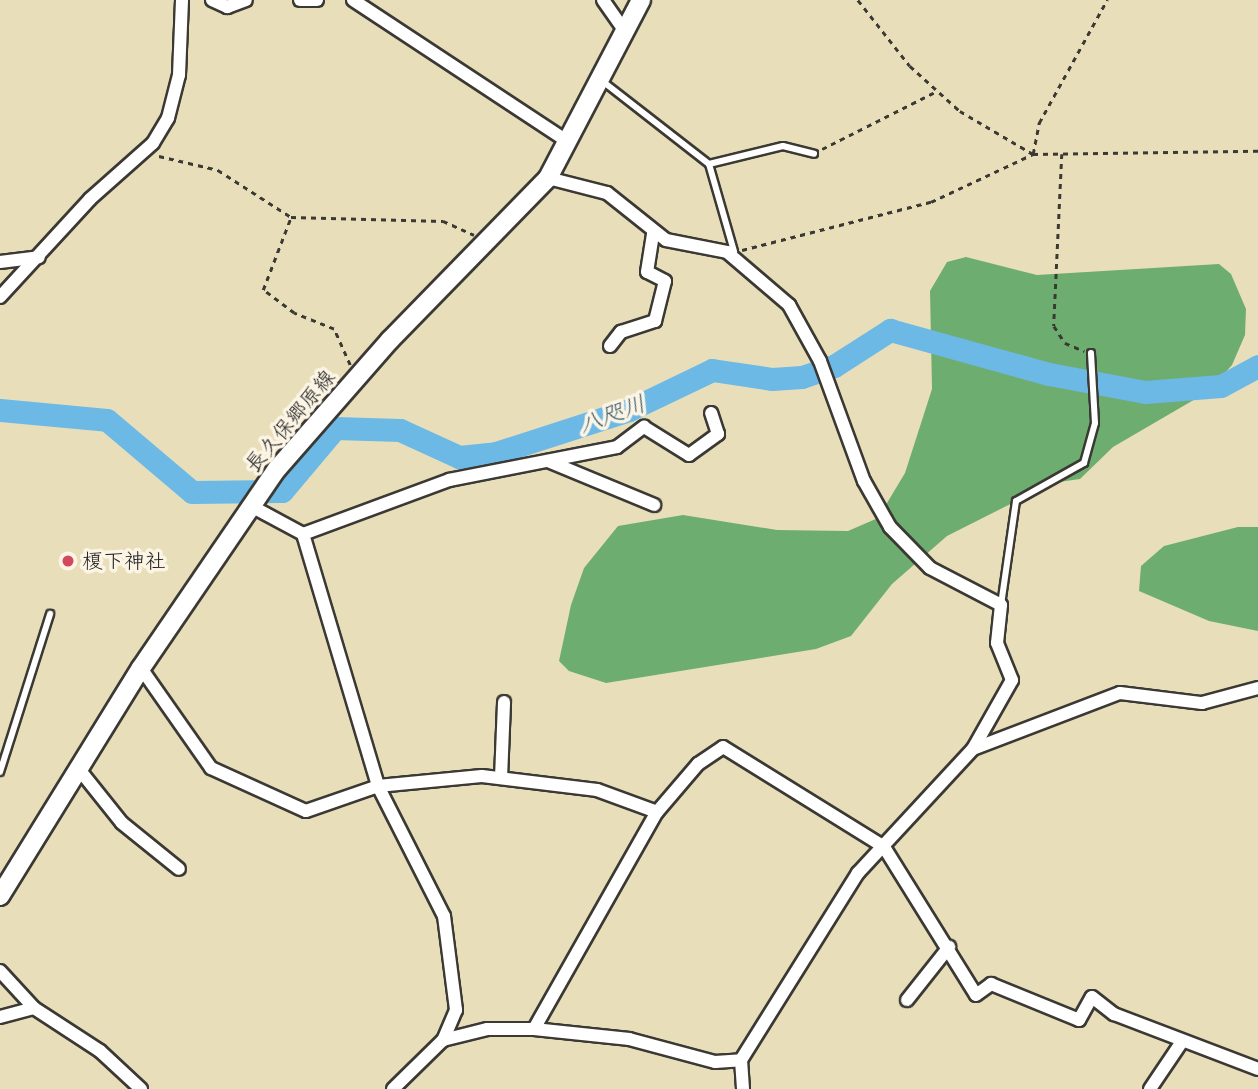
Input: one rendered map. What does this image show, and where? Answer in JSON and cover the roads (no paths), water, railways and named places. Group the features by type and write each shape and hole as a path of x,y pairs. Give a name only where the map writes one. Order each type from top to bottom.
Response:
{"main road":[{"name":"長久保郷原線","path":"0,895 141,668 251,506 356,377 490,243 548,178 641,0"}],"street":[{"path":"0,297 142,152 168,118 179,75 182,0"},
{"path":"212,0 226,6 246,0"},
{"path":"300,0 317,0"},
{"path":"353,0 568,142"},
{"path":"603,0 625,31"},
{"path":"548,178 607,193 653,233 727,252 754,272 789,305 820,361 864,481 890,527 930,568 1001,605 997,643 1012,680 973,749 851,883 741,1060 743,1089"},
{"path":"610,346 621,332 655,321 665,281 647,272 653,233"},
{"path":"0,262 39,257"},
{"path":"303,534 449,480 617,447 643,427 689,455 718,434 711,413"},
{"path":"547,461 654,505"},
{"path":"251,506 303,534 378,786 444,916 457,1010 443,1040 393,1089"},
{"path":"141,668 211,768 285,805 323,809 378,786 501,778 597,790 657,812"},
{"path":"973,749 1119,693 1202,703 1258,688"},
{"path":"501,778 505,702"},
{"path":"534,1029 657,812 698,764 723,747 884,847 976,995 991,984 1079,1020 1092,997 1181,1043 1258,1069"},
{"path":"78,768 122,824 179,869"},
{"path":"907,1000 948,947"},
{"path":"0,971 34,1008 100,1051 141,1089"},
{"path":"0,1017 34,1008"},
{"path":"443,1040 487,1029 534,1029 629,1039 715,1062 741,1060"},
{"path":"1150,1089 1181,1043"}],"lane":[{"path":"601,80 709,164 734,251"},
{"path":"709,164 783,146 814,154"},
{"path":"1001,605 1016,501 1084,463 1095,423 1091,353"},
{"path":"0,772 50,614"}],"waterway":[{"name":"八咫川","path":"0,410 107,420 192,492 282,491 335,428 400,430 459,457 496,453 629,410 712,370 772,379 802,377 834,366 890,330 1049,374 1145,392 1221,386 1258,366"}],"place":[{"name":"榎下神社","path":"68,561"}]}
